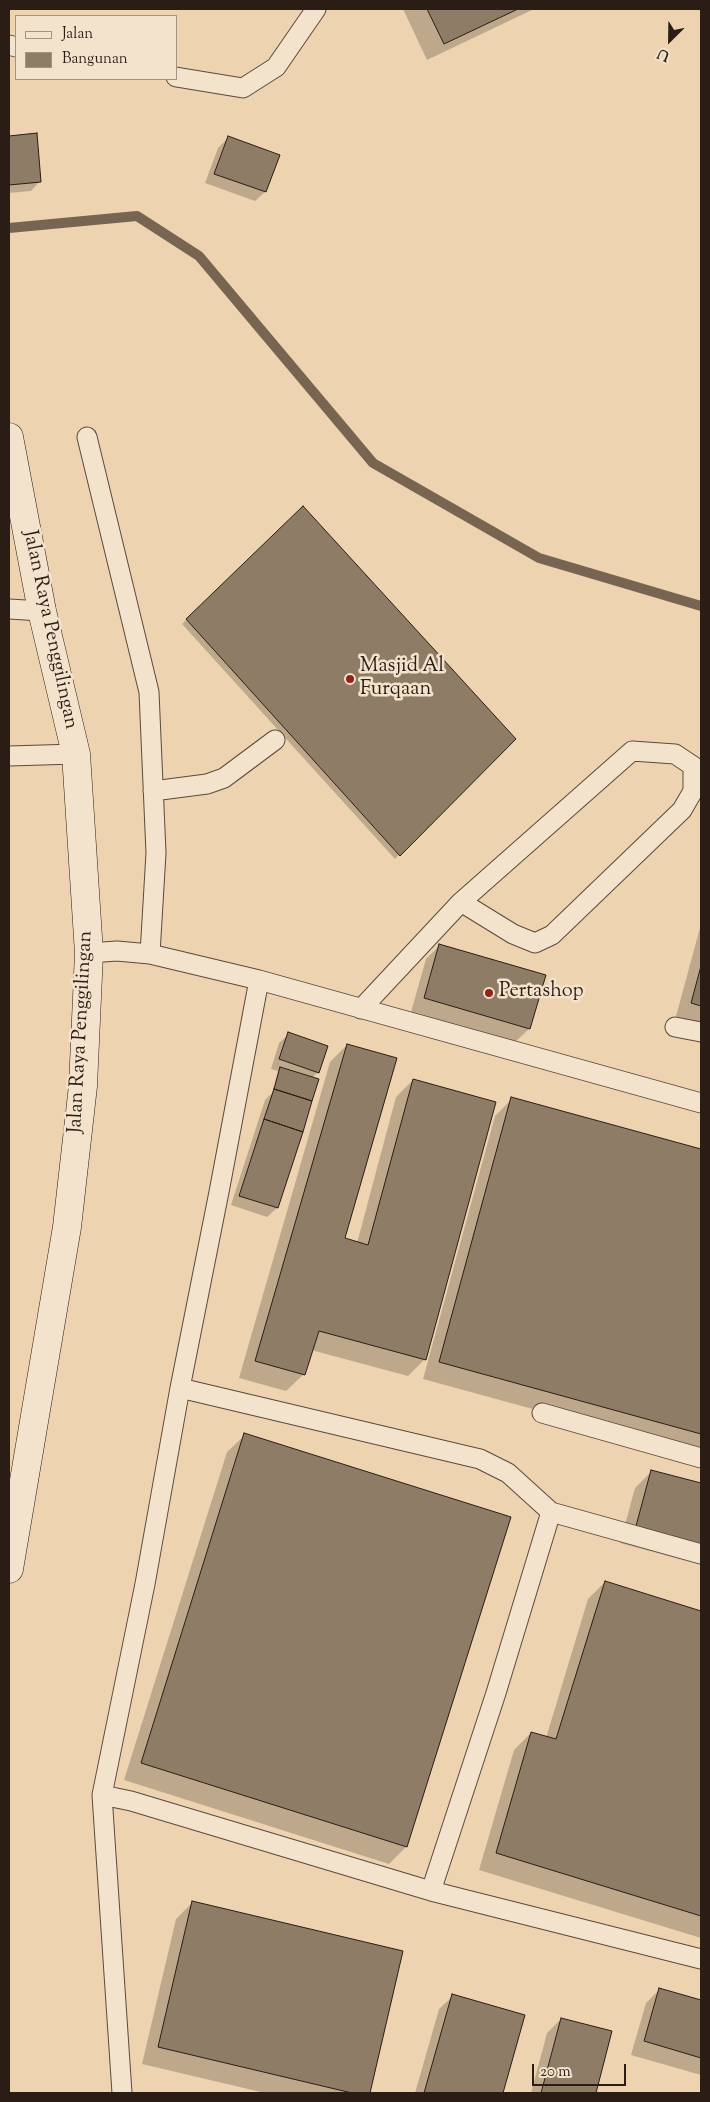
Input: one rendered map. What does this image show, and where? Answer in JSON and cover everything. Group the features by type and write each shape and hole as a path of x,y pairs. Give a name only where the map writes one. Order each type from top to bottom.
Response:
{"street":[{"name":"Jalan Raya Penggilingan","path":"9,437 42,611 76,754 89,953 83,1086 67,1226 9,1569"}],"lane":[{"path":"178,77 243,88 276,67 316,9"},
{"path":"87,437 148,692 156,853 150,954"},
{"path":"9,609 42,611"},
{"path":"153,791 207,784 224,778 275,740"},
{"path":"362,1009 461,902 632,751 674,754 692,766 693,791 682,810 552,935 535,943 513,934 461,902"},
{"path":"9,756 76,754"},
{"path":"89,953 117,951 150,954 259,980 701,1103"},
{"path":"122,2093 102,1795 145,1584 180,1388 220,1192 259,980"},
{"path":"675,1027 701,1032"},
{"path":"180,1388 480,1459 508,1473 551,1512 701,1554"},
{"path":"542,1413 701,1458"},
{"path":"431,1892 496,1693 551,1512"},
{"path":"102,1795 131,1801 431,1892 701,1959"}],"building":[{"path":"427,9 518,9 444,44"},
{"path":"37,133 41,182 9,185 9,136"},
{"path":"228,136 280,155 266,192 214,174"},
{"name":"Masjid Al Furqaan","path":"303,506 516,739 400,856 186,619"},
{"path":"439,944 546,975 530,1029 424,998"},
{"path":"701,966 701,1006 691,1003"},
{"path":"288,1032 328,1046 319,1073 279,1059"},
{"path":"347,1044 397,1058 345,1238 368,1245 413,1079 496,1102 426,1360 319,1331 305,1375 255,1361"},
{"path":"280,1067 319,1079 312,1101 274,1089"},
{"path":"274,1089 312,1101 303,1132 264,1119"},
{"path":"511,1097 701,1149 701,1434 439,1362"},
{"path":"264,1119 303,1132 278,1208 239,1196"},
{"path":"244,1433 511,1517 407,1847 141,1763"},
{"path":"651,1470 701,1483 701,1544 636,1526"},
{"path":"605,1581 701,1611 701,1916 496,1853 531,1732 556,1739"},
{"path":"192,1901 403,1951 370,2093 352,2093 158,2047"},
{"path":"659,1988 701,2000 701,2058 644,2041"},
{"path":"452,1994 525,2015 503,2093 424,2093"},
{"path":"561,2018 612,2031 596,2093 541,2093"}],"waterway":[{"path":"9,228 137,216 199,256 373,463 539,558 701,606"}],"place":[{"name":"Masjid Al Furqaan","path":"350,679"},
{"name":"Pertashop","path":"489,993"}]}
